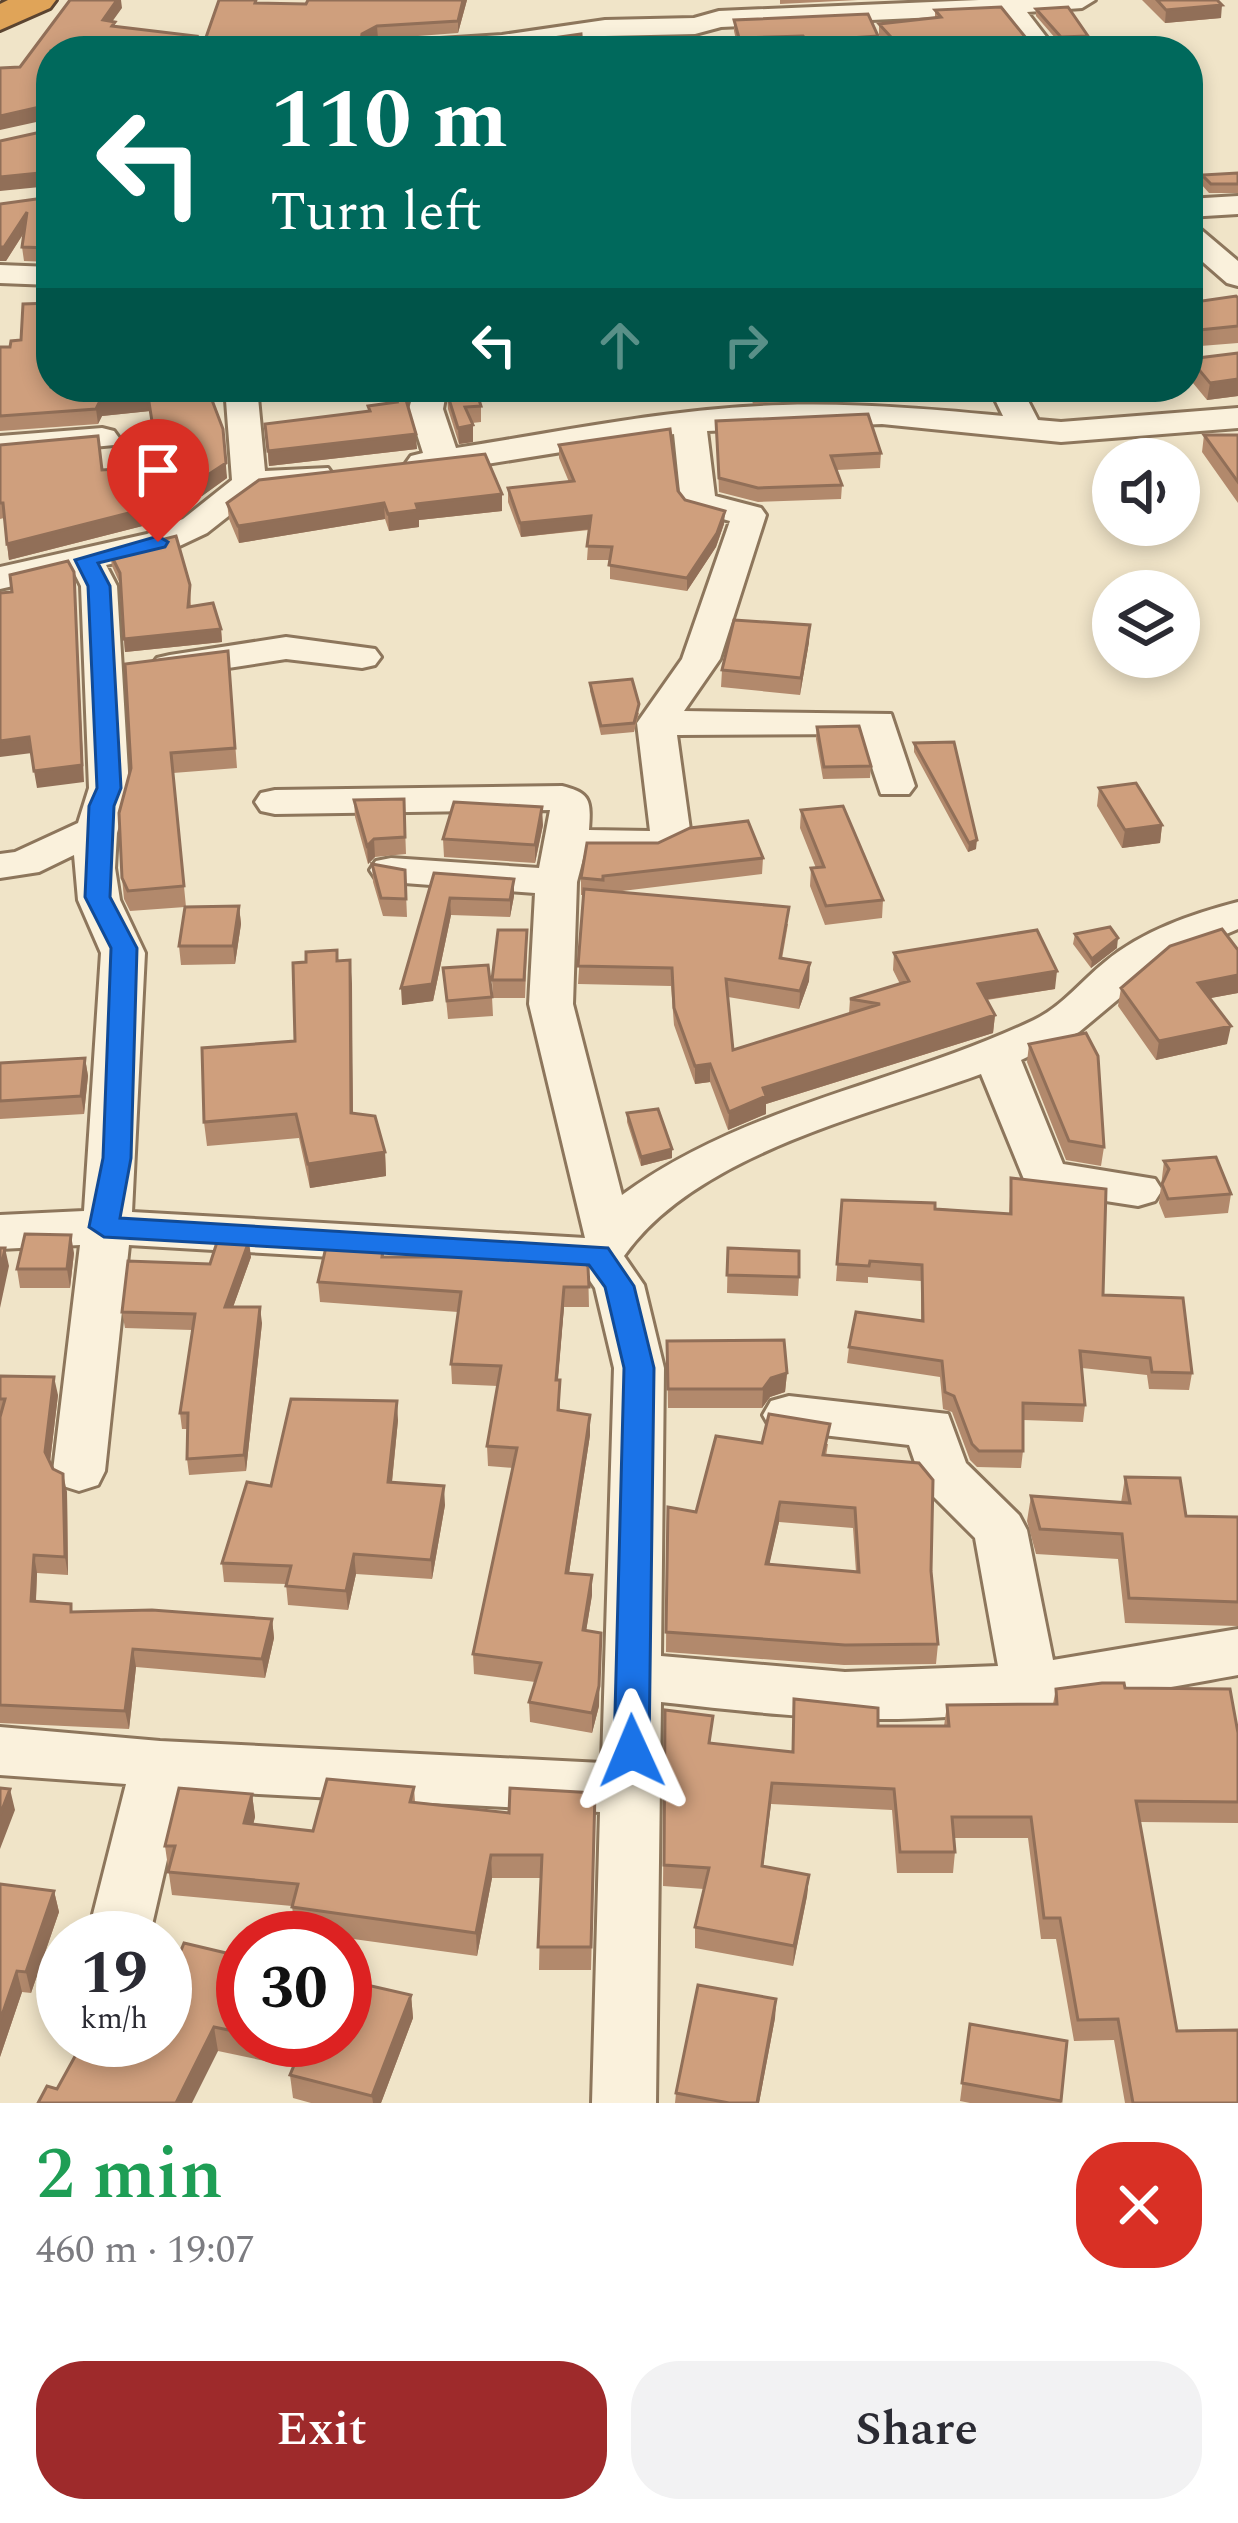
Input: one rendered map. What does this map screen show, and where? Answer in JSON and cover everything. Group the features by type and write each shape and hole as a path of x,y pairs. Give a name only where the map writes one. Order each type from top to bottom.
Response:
{"highway":[{"path":"0,19 37,0"}],"street":[{"path":"550,36 605,28 695,26 719,19 1082,0"},
{"path":"1004,3 1032,36"},
{"path":"1203,207 1238,205"},
{"path":"1203,247 1238,277"},
{"path":"0,274 36,275"},
{"path":"242,402 249,483"},
{"path":"428,402 443,460"},
{"path":"399,465 858,402"},
{"path":"885,402 1026,430 1093,431 1238,418"},
{"path":"1012,402 1026,430"},
{"path":"391,870 562,862 671,837 656,723 701,659 749,515 698,502 688,422"},
{"path":"0,446 103,438"},
{"path":"0,578 179,534 249,483 356,470"},
{"path":"79,1471 104,1227 117,1158 124,948 98,897 100,828 109,788 99,586 86,560"},
{"path":"101,669 176,666 286,648 362,657"},
{"path":"656,723 877,722 895,786"},
{"path":"275,802 571,801 551,1004 603,1244 619,1286 639,1368 624,2103"},
{"path":"0,866 24,863 100,828"},
{"path":"0,1232 104,1227 603,1244 676,1177 724,1152 996,1055 1059,1026 1146,952 1238,915"},
{"path":"996,1055 1045,1178 1138,1190"},
{"path":"789,1415 930,1428 942,1472 1000,1530 1030,1686"},
{"path":"631,1676 828,1695 916,1695 1030,1686 1238,1652"},
{"path":"0,1751 160,1765 633,1789"},
{"path":"125,1911 160,1765"}],"building":[{"path":"70,0 117,0 103,20 115,22 112,26 196,36 43,36"},
{"path":"219,0 306,4 308,0 463,0 458,21 377,26 362,36 206,36"},
{"path":"1157,0 1217,0 1222,5 1166,10"},
{"path":"1001,7 1024,36 890,36 879,24 941,17 935,10"},
{"path":"1068,7 1088,36 1060,36 1036,9"},
{"path":"868,14 878,36 738,36 734,20"},
{"path":"36,46 36,108 0,116 0,68 20,67"},
{"path":"36,133 36,173 0,177 0,141"},
{"path":"1238,173 1238,184 1211,184 1203,175"},
{"path":"36,199 36,248 22,247 27,212 0,247 0,204"},
{"path":"1236,296 1238,326 1203,330 1203,301"},
{"path":"23,304 36,304 36,402 100,402 96,409 0,416 0,347 21,340"},
{"path":"1238,353 1238,379 1210,383 1203,375 1203,357"},
{"path":"149,402 213,402 223,429 226,463 200,480 163,484 168,503 7,544 0,503 0,445 98,436 102,470 159,466"},
{"path":"407,402 416,434 268,451 265,424 370,411 368,406"},
{"path":"450,402 480,402 481,406 465,407 473,425 458,428"},
{"path":"868,414 881,453 831,456 842,485 758,488 719,478 716,421"},
{"path":"670,429 678,491 685,500 725,511 717,533 687,578 609,565 612,547 587,546 591,516 520,523 508,488 574,481 559,445"},
{"path":"1204,435 1238,435 1238,482"},
{"path":"485,454 502,494 416,504 418,510 388,514 384,503 238,526 227,503 259,480"},
{"path":"176,536 190,585 188,607 213,603 221,629 124,639 120,573 110,553"},
{"path":"68,561 74,572 82,765 34,771 29,737 0,741 0,593 12,592 10,575"},
{"path":"734,620 810,625 801,678 722,670"},
{"path":"228,651 235,748 171,753 184,886 128,891 122,878 119,813 131,768 125,664"},
{"path":"632,679 639,704 634,723 601,726 590,683"},
{"path":"859,726 871,766 824,767 817,727"},
{"path":"954,742 977,840 969,843 914,743"},
{"path":"1136,783 1162,825 1125,830 1099,788"},
{"path":"404,799 405,837 374,839 367,846 354,800"},
{"path":"454,802 542,807 535,845 443,839"},
{"path":"843,806 883,900 826,906 811,868 824,867 801,810"},
{"path":"748,821 763,858 603,876 603,880 581,878 587,843 658,843 690,828"},
{"path":"372,864 405,870 406,899 381,898"},
{"path":"434,873 514,879 510,900 450,898 432,984 401,988"},
{"path":"584,889 789,907 780,958 810,963 800,991 726,979 733,1050 880,1004 850,999 909,981 894,953 1037,930 1057,971 978,984 995,1015 763,1088 766,1096 729,1112 710,1064 695,1066 674,1008 672,968 578,966"},
{"path":"239,906 233,946 179,946 185,907"},
{"path":"1110,927 1118,938 1092,959 1075,934"},
{"path":"1222,929 1238,950 1238,975 1198,983 1231,1026 1159,1041 1121,988 1170,946"},
{"path":"498,930 527,930 524,980 492,980"},
{"path":"337,950 337,961 350,960 351,1113 375,1116 385,1152 308,1164 296,1114 204,1122 202,1048 295,1041 293,963 306,962 306,952"},
{"path":"488,965 492,997 447,1001 443,968"},
{"path":"1086,1033 1098,1056 1104,1147 1069,1141 1029,1044"},
{"path":"85,1058 81,1096 0,1101 0,1063"},
{"path":"658,1109 672,1149 641,1157 627,1113"},
{"path":"1216,1157 1231,1194 1168,1199 1162,1184 1169,1169 1164,1161"},
{"path":"1011,1178 1106,1189 1103,1295 1183,1298 1192,1373 1152,1372 1150,1358 1080,1351 1085,1405 1023,1403 1023,1451 979,1451 954,1396 945,1392 942,1361 849,1347 856,1312 923,1321 922,1265 837,1264 842,1200 935,1203 935,1209 1011,1214"},
{"path":"25,1234 71,1235 67,1269 17,1269"},
{"path":"218,1239 249,1241 225,1307 260,1307 244,1455 187,1459 188,1413 180,1413 195,1314 122,1312 128,1261 210,1264"},
{"path":"326,1247 383,1250 382,1257 581,1257 588,1267 589,1287 564,1287 556,1380 560,1380 558,1410 590,1415 566,1573 592,1575 583,1630 601,1633 599,1686 592,1713 529,1702 541,1663 473,1654 517,1448 487,1446 501,1366 451,1364 461,1292 318,1282"},
{"path":"728,1248 799,1251 799,1277 727,1275"},
{"path":"784,1340 787,1373 771,1378 763,1389 668,1389 667,1341"},
{"path":"0,1376 54,1377 45,1452 53,1469 63,1474 65,1557 34,1555 31,1601 71,1604 71,1612 152,1610 272,1619 262,1659 133,1649 125,1711 0,1705 0,1417 5,1399 0,1399"},
{"path":"291,1399 397,1401 388,1482 444,1486 431,1560 354,1554 346,1591 286,1586 291,1566 222,1563 247,1482 271,1486"},
{"path":"769,1414 830,1424 823,1455 919,1463 933,1480 931,1571 938,1644 845,1645 666,1632 668,1507 696,1512 716,1436 762,1443","holes":["780,1502 855,1508 859,1572 766,1564"]},
{"path":"1125,1477 1180,1478 1186,1516 1238,1517 1238,1602 1129,1598 1122,1534 1040,1529 1031,1496 1130,1503"},
{"path":"1124,1683 1125,1688 1230,1689 1238,1733 1238,1802 1136,1801 1177,2031 1238,2030 1238,2103 1133,2103 1118,2019 1078,2020 1060,1918 1044,1918 1031,1817 952,1817 955,1852 900,1852 894,1789 772,1783 762,1866 809,1875 794,1946 695,1927 709,1868 664,1865 665,1710 713,1716 709,1743 793,1752 794,1699 878,1708 878,1726 949,1726 947,1705 1057,1704 1056,1689"},
{"path":"327,1779 414,1787 410,1802 509,1813 510,1788 595,1793 591,1947 538,1947 542,1855 491,1855 476,1933 372,1918 372,1911 292,1907 298,1884 168,1872 175,1846 165,1846 179,1788 252,1794 244,1823 313,1831"},
{"path":"0,1788 10,1789 0,1815"},
{"path":"0,1884 54,1891 47,1911 36,1911 36,1943 26,1972 17,1971 0,2021"},
{"path":"192,1945 216,1951 216,2027 176,2103 38,2103 47,2086 57,2089 69,2067 192,2067"},
{"path":"698,1985 776,1999 757,2103 676,2093"},
{"path":"372,1986 411,1995 372,2096 290,2075 293,2067 372,2067"},
{"path":"970,2024 1067,2041 1061,2101 962,2083"}],"route":[{"path":"158,542 86,560 99,586 109,788 102,806 95,872 98,897 124,948 117,1158 104,1227 598,1256 619,1286 639,1368 632,1751"}]}
